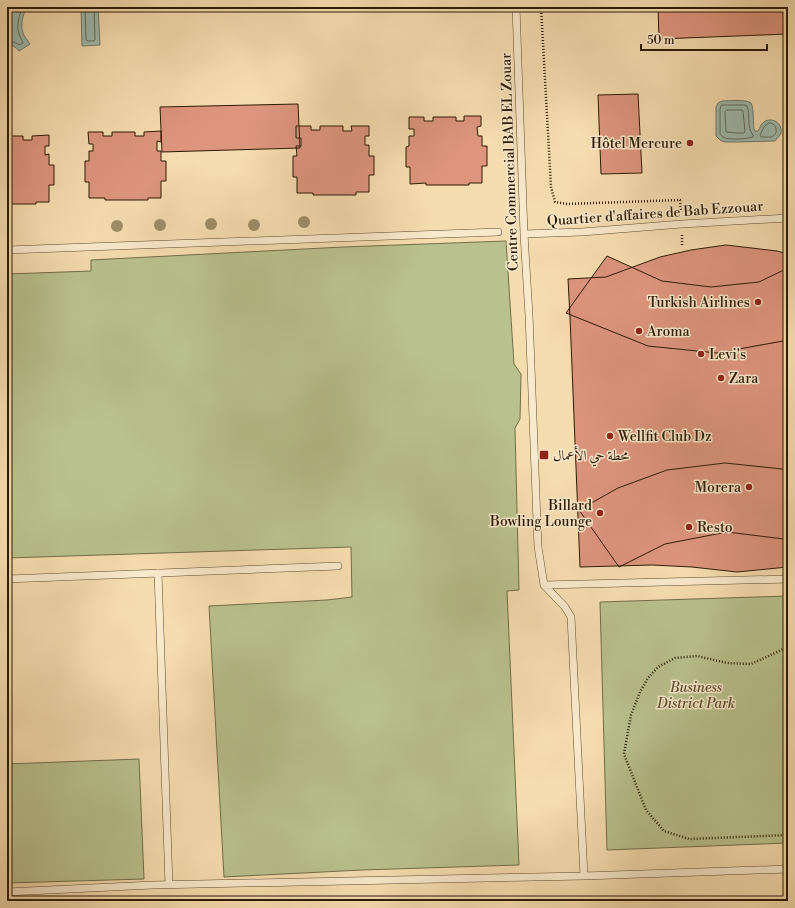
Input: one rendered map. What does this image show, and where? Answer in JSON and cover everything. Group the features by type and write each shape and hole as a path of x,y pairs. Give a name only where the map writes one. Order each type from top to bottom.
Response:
{"lane":[{"name":"Centre Commercial BAB EL Zouar","path":"516,7 524,234 529,315 538,547 544,585"},
{"name":"Quartier d'affaires de Bab Ezzouar","path":"524,234 582,232 682,224 788,218"},
{"path":"7,250 498,232"},
{"path":"7,579 338,566"},
{"path":"158,573 169,885"},
{"path":"544,585 788,579"},
{"path":"544,585 565,607 571,617 584,876"},
{"path":"7,892 169,885 584,876 788,869"}],"path":[{"path":"541,7 551,187 555,202 568,204 680,200 682,245"},
{"path":"788,647 751,664 727,664 697,656 675,658 658,667 648,678 640,692 631,715 624,754 646,810 664,831 689,839 788,835"}],"green space":[{"path":"506,241 514,364 521,374 520,419 515,428 519,590 507,591 519,865 362,870 224,877 209,606 327,600 352,597 351,547 7,558 7,274 91,271 91,260 343,247"},
{"name":"Business District Park","path":"788,596 788,843 607,850 600,602"},
{"path":"139,759 144,879 7,883 7,764"}],"water":[{"path":"7,7 27,7 23,16 22,30 30,44 19,51 17,48 7,46"},
{"path":"81,7 98,7 100,45 82,46"},
{"path":"722,101 741,101 751,103 753,108 755,131 758,131 764,122 771,120 780,125 781,134 775,141 724,142 720,140 716,136 716,107 718,103"}],"building":[{"path":"658,7 788,7 788,34 659,39"},
{"path":"638,94 642,173 601,174 598,95"},
{"path":"298,104 300,148 162,152 160,107"},
{"path":"464,116 481,116 481,126 477,127 478,136 482,136 482,146 487,146 487,166 482,166 482,183 469,183 469,185 426,185 426,183 410,184 410,167 406,167 406,147 409,146 409,136 414,136 414,129 409,129 409,117 424,117 424,121 433,121 433,117 456,117 456,121 464,121"},
{"path":"296,126 311,126 311,130 320,130 320,126 343,126 343,131 352,131 351,126 369,126 369,136 365,136 365,145 369,145 369,156 374,156 374,175 369,175 369,192 356,192 356,195 313,195 313,193 297,193 297,177 293,177 293,156 297,156 296,146 301,146 301,138 296,138"},
{"path":"161,131 161,142 157,141 157,151 161,151 161,161 166,161 166,181 161,181 161,198 148,198 148,200 105,200 105,198 89,198 89,182 85,182 85,161 89,161 89,151 93,151 93,144 89,144 88,132 103,132 103,136 112,136 112,132 135,132 135,136 144,136 144,132"},
{"path":"49,135 49,146 45,146 45,155 49,154 49,165 54,165 54,185 49,185 49,202 36,202 36,204 7,204 7,136 23,136 23,140 32,140 32,136"},
{"path":"726,245 777,251 788,254 788,567 737,572 692,567 652,565 580,567 568,279 606,277 660,257 691,250"},
{"path":"607,256 662,281 711,287 759,282 788,268 788,339 717,353 648,346 566,313"},
{"path":"725,463 782,469 788,471 788,540 727,532 665,544 619,567 579,510 618,488 667,470"}],"place":[{"name":"Hôtel Mercure","path":"690,143"},
{"name":"Turkish Airlines","path":"758,302"},
{"name":"Aroma","path":"639,331"},
{"name":"Levi's","path":"701,354"},
{"name":"Zara","path":"721,378"},
{"name":"Wellfit Club Dz","path":"610,436"},
{"name":"محطة حي الأعمال","path":"544,455"},
{"name":"Morera","path":"749,487"},
{"name":"Billard Bowling Lounge","path":"600,513"},
{"name":"Resto","path":"689,527"}]}
